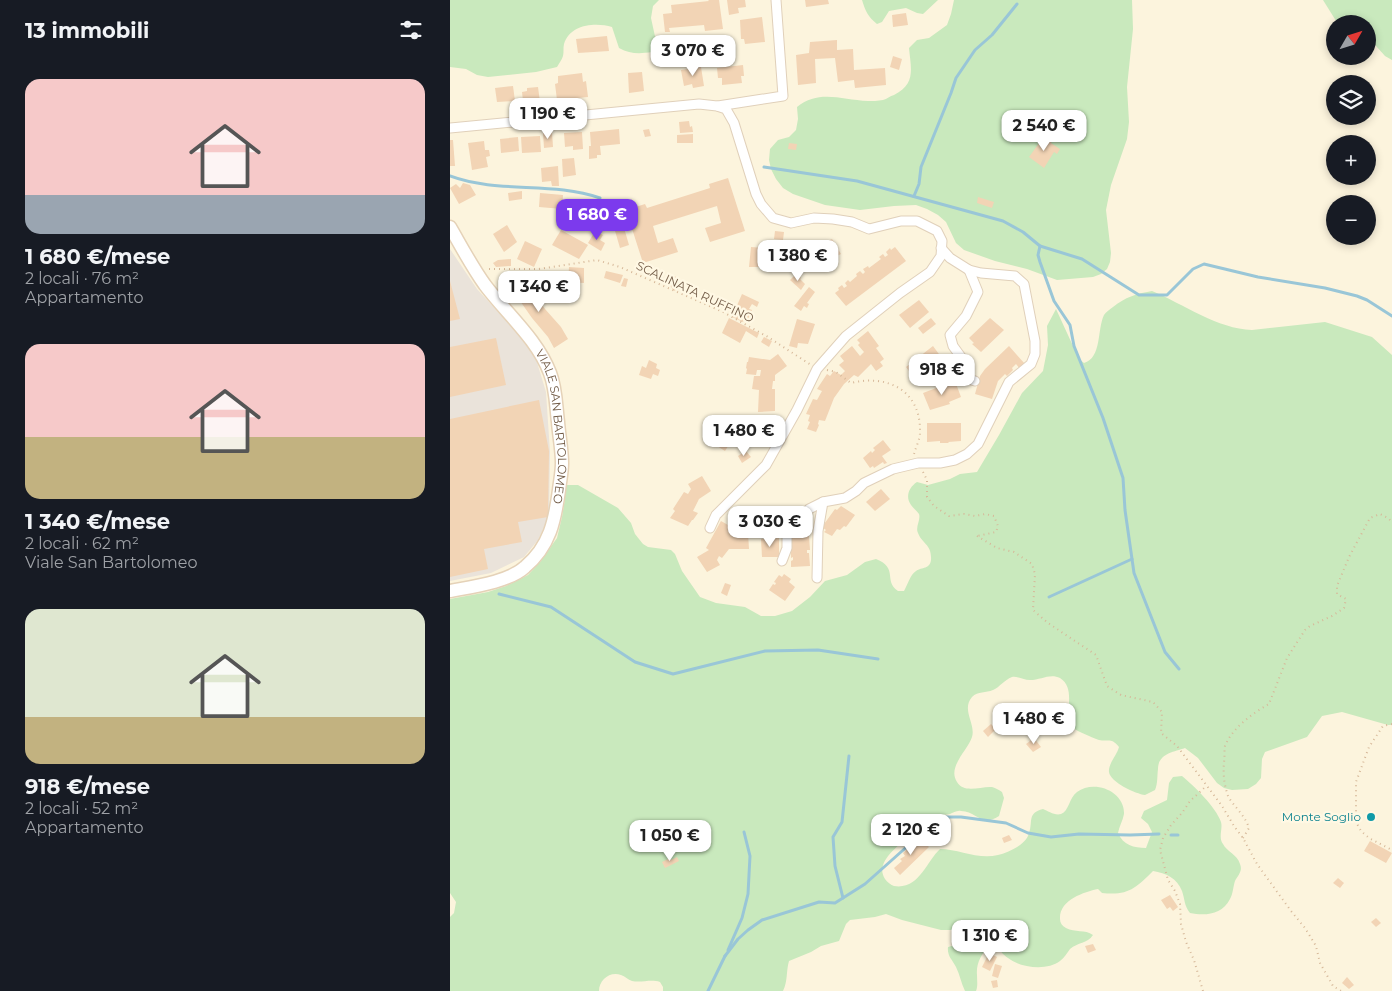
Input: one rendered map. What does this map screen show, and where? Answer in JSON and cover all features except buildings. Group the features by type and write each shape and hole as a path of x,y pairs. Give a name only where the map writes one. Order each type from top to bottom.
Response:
{"main road":[{"name":"VIALE SAN BARTOLOMEO","path":"450,227 485,285 539,351 550,374 555,394 562,463 556,513 547,540 540,552 524,568 502,579 450,591"}],"street":[{"path":"717,106 783,96 776,0"},
{"path":"450,128 700,104 717,106 726,109 734,123 756,194 761,204 773,218 791,223 814,218 833,219 852,222 869,229 901,221 917,221 937,231 942,241 941,256 930,272 846,336 817,369 798,410 766,465 716,515 710,528"},
{"path":"782,561 787,548 787,537 790,529 809,509 823,502 846,498 864,483 905,465 940,463 955,460 967,454 978,444 1009,382 1031,364 1034,354 1034,341 1024,284 1015,276 969,270 950,258 941,248"},
{"path":"969,270 978,292 966,316 950,335 952,346 961,357 956,369 959,376 975,381"},
{"path":"817,578 818,531 823,502"}],"path":[{"name":"SCALINATA RUFFINO","path":"475,270 539,270 598,260 620,267 723,312 768,337 817,369 836,372 851,383 881,381 904,391 916,404 920,432 914,454 918,463"},
{"path":"918,463 927,480 927,497 934,506 949,516 964,514 994,516 998,526 996,532 977,536 997,548 1014,552 1032,564 1035,574 1033,610 1048,623 1096,655 1107,686 1121,695 1152,702 1162,712 1161,733 1177,746 1222,806 1257,864 1305,928 1316,946 1320,963 1329,980 1333,986 1342,991"},
{"path":"1243,838 1249,828 1247,820 1229,797 1223,776 1225,748 1231,735 1258,710 1269,704 1287,658 1305,630 1344,608 1346,599 1338,594 1337,586 1349,557 1370,518 1380,514 1392,522"},
{"path":"1392,724 1383,726 1369,747 1356,782 1356,822 1361,831 1392,850"},
{"path":"1203,991 1181,924 1180,904 1168,880 1160,850 1163,838 1171,825 1190,801 1202,792 1206,786"}],"shaded area":[{"path":"450,249 477,289 515,330 536,359 546,392 550,452 549,517 538,540 524,557 491,573 450,581"}],"green space":[{"path":"450,0 659,0 653,6 651,18 656,41 652,52 631,52 619,48 612,27 606,25 584,26 567,37 564,44 563,57 557,67 536,72 488,77 477,75 466,69 450,67"},
{"path":"862,0 938,0 923,14 906,8 889,11 882,22 877,24 867,13"},
{"path":"954,0 1132,0 1133,29 1127,87 1129,122 1127,139 1111,185 1106,210 1111,253 1110,262 1107,269 1101,274 1093,277 1057,280 964,250 956,243 946,222 938,215 916,205 860,210 825,205 793,194 783,188 776,179 769,160 770,149 778,140 789,137 796,130 798,119 797,107 814,98 822,97 868,101 884,100 901,91 909,81 911,63 909,48 917,40 929,38 947,25"},
{"path":"1323,0 1392,0 1392,60 1385,56 1376,46 1376,15 1332,15"},
{"path":"1152,291 1214,321 1239,329 1252,330 1325,322 1372,337 1392,355 1392,725 1342,712 1322,716 1307,737 1265,752 1262,759 1261,778 1248,789 1232,790 1224,788 1217,783 1198,758 1185,748 1171,752 1163,757 1159,764 1155,790 1145,795 1124,787 1110,776 1110,766 1119,747 1116,744 1112,741 1097,739 1081,732 1069,723 1068,689 1060,678 1049,676 1030,680 1012,677 993,690 972,697 969,702 968,712 973,732 972,737 955,770 957,782 964,788 992,787 1002,792 1004,798 999,816 983,820 971,813 957,811 950,814 923,818 909,836 889,855 885,861 882,873 890,884 903,886 910,884 921,874 940,849 983,856 1007,852 1021,844 1027,837 1035,813 1043,809 1054,814 1061,814 1066,810 1077,792 1084,788 1092,787 1100,787 1107,790 1119,799 1123,806 1124,814 1118,833 1120,837 1129,845 1146,848 1152,832 1148,824 1141,818 1144,811 1167,800 1169,783 1173,777 1182,776 1210,803 1221,822 1222,841 1225,847 1237,858 1241,866 1241,871 1235,881 1227,904 1213,913 1190,913 1180,886 1174,879 1153,871 1142,882 1125,892 1102,893 1098,889 1086,892 1068,902 1061,912 1060,920 1066,928 1087,932 1093,935 1091,938 1070,949 1055,964 1041,967 1020,964 1005,956 998,949 989,946 978,963 976,991 965,991 948,953 948,947 959,944 962,940 958,930 941,930 886,914 850,920 846,924 839,941 821,946 789,961 786,984 783,991 663,991 660,982 632,981 613,974 603,980 599,991 450,991 450,917 454,913 456,902 450,893 450,599 488,592 506,586 528,575 557,538 565,499 565,485 578,485 618,508 631,523 635,534 643,544 648,547 671,550 675,554 682,571 700,597 716,603 745,607 761,616 775,616 792,611 810,597 825,581 847,575 865,562 876,559 887,566 891,583 894,587 898,591 904,591 914,573 927,566 931,560 930,551 917,531 919,514 909,502 910,489 917,482 928,485 960,474 977,472 1022,393 1043,371 1048,345 1047,326 1056,309 1079,359 1084,363 1094,355 1104,315 1127,298"}],"waterway":[{"path":"914,196 919,184 921,167 956,78 975,50 992,35 1017,4"},
{"path":"764,167 857,181 1003,221 1023,232 1040,246 1082,259 1139,295 1167,295 1193,269 1204,264 1258,277 1325,288 1357,296 1392,316"},
{"path":"450,176 487,185 563,190 600,198"},
{"path":"1040,246 1038,255 1040,262 1054,301 1070,325 1074,346 1103,418 1123,478 1125,510 1134,573 1165,652 1179,669"},
{"path":"1049,597 1132,559"},
{"path":"499,594 551,607 635,662 673,674 765,651 818,650 878,659"},
{"path":"843,898 835,866 833,837 842,822 849,756"},
{"path":"725,956 738,939 762,920 819,902 835,903 865,884 929,827 946,817 1006,823 1028,833 1051,837 1079,834 1159,834"},
{"path":"728,950 742,918 748,894 750,856 744,832"},
{"path":"1171,835 1178,835"},
{"path":"708,991 725,956"}],"place":[{"name":"Monte Soglio","path":"1371,817"}]}
